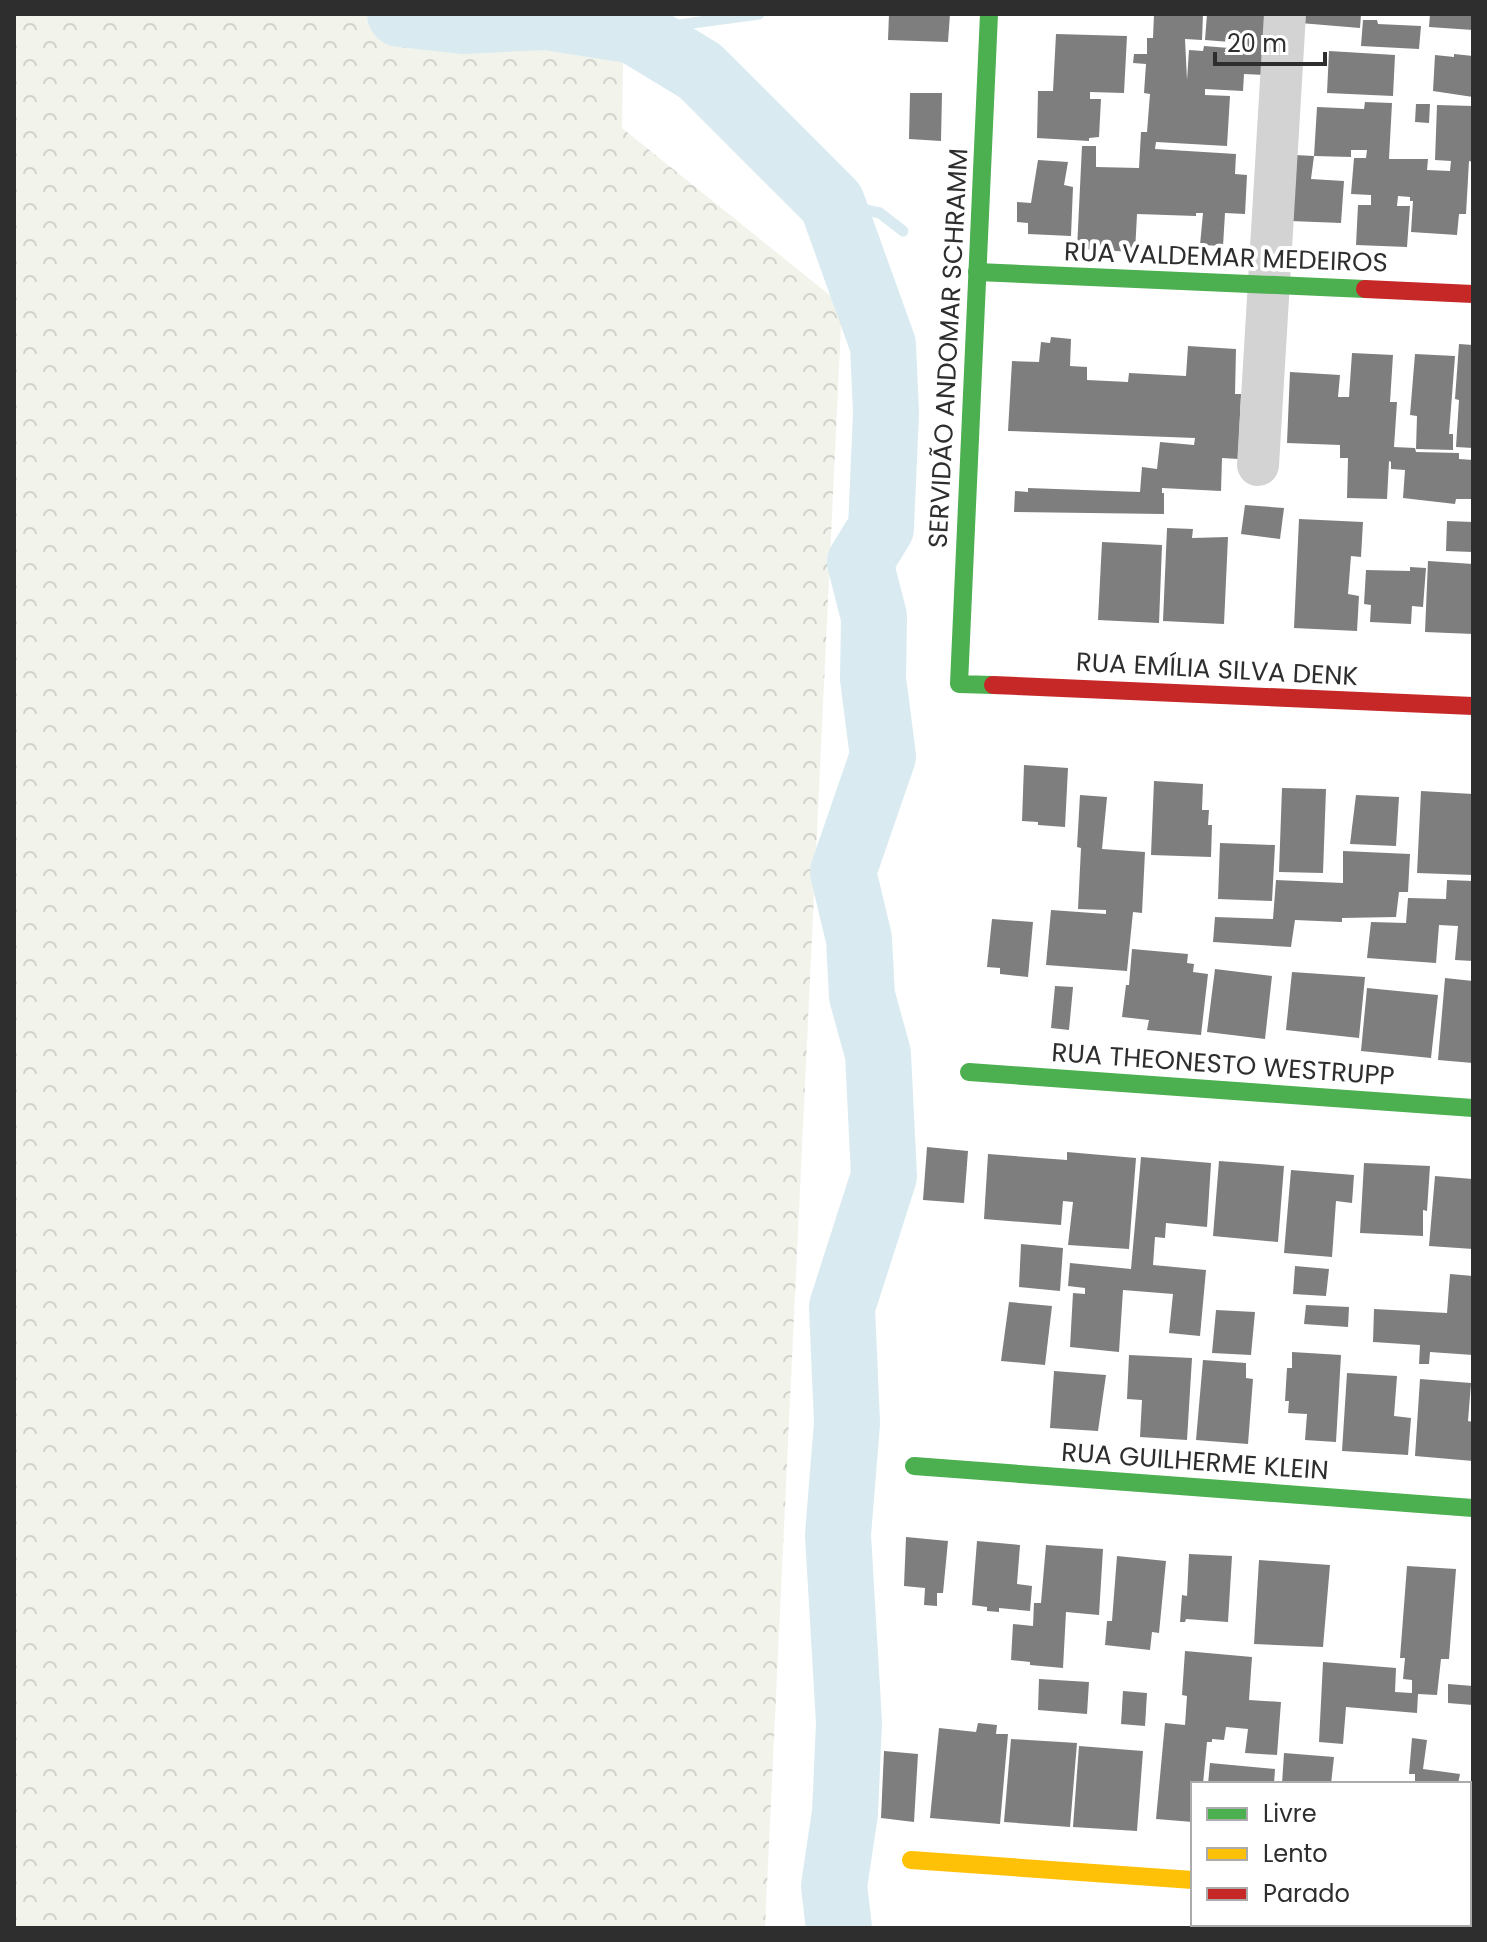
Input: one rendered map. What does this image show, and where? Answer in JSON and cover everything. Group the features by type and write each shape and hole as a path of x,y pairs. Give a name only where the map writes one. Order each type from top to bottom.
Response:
{"street":[{"name":"SERVIDÃO ANDOMAR SCHRAMM","path":"959,684 989,14"},
{"path":"1258,465 1285,14"},
{"name":"RUA VALDEMAR MEDEIROS","path":"977,272 1473,294"},
{"name":"RUA EMÍLIA SILVA DENK","path":"959,684 1473,706"},
{"name":"RUA THEONESTO WESTRUPP","path":"969,1072 1473,1108"},
{"name":"RUA GUILHERME KLEIN","path":"914,1466 1473,1508"},
{"path":"911,1860 1191,1880"}],"green space":[{"path":"14,14 624,14 622,128 842,305 765,1928 14,1928"}],"building":[{"path":"889,14 950,14 948,42 888,40"},
{"path":"1154,14 1203,14 1202,40 1185,39 1187,80 1189,50 1203,51 1204,46 1242,49 1242,43 1205,40 1207,14 1265,16 1265,75 1244,74 1243,91 1205,89 1205,95 1230,96 1227,146 1156,142 1155,149 1236,154 1235,174 1247,175 1245,214 1225,213 1223,246 1200,245 1203,213 1196,213 1196,216 1137,214 1135,252 1077,249 1082,146 1096,146 1096,167 1139,168 1141,132 1147,132 1150,94 1144,93 1146,64 1133,63 1134,54 1147,54 1147,38 1153,38"},
{"path":"1301,14 1361,14 1360,28 1300,23"},
{"path":"1430,14 1473,14 1473,30 1429,27"},
{"path":"1363,20 1377,20 1378,24 1421,26 1419,49 1361,46"},
{"path":"1056,34 1127,36 1124,93 1090,92 1090,99 1101,99 1099,137 1089,138 1089,141 1037,138 1038,91 1053,91"},
{"path":"1329,51 1395,55 1393,96 1327,93"},
{"path":"1454,54 1473,56 1473,97 1433,91 1435,55 1454,57"},
{"path":"910,93 942,93 941,141 909,139"},
{"path":"1365,102 1392,103 1389,159 1428,159 1427,170 1450,171 1451,161 1435,160 1437,105 1473,106 1473,162 1469,161 1466,214 1459,214 1457,235 1411,232 1413,201 1410,197 1398,196 1397,206 1410,206 1407,247 1356,245 1358,205 1371,205 1371,195 1351,194 1354,158 1366,158 1367,150 1351,150 1351,157 1314,156 1317,107 1364,109"},
{"path":"1416,104 1430,104 1429,123 1415,122"},
{"path":"1295,155 1314,156 1311,179 1344,181 1341,223 1290,221"},
{"path":"1038,160 1068,162 1064,185 1073,187 1071,236 1028,234 1028,223 1017,222 1017,202 1031,203"},
{"path":"1051,337 1071,339 1070,366 1087,367 1087,380 1128,382 1129,373 1186,376 1188,346 1236,349 1235,394 1241,394 1238,459 1222,458 1221,491 1162,488 1164,514 1014,512 1015,491 1028,492 1028,488 1140,492 1142,467 1157,469 1160,442 1194,445 1195,438 1008,431 1012,361 1039,362 1041,342 1050,343"},
{"path":"1459,344 1473,345 1473,448 1456,447"},
{"path":"1352,353 1393,355 1390,402 1397,402 1394,447 1415,448 1416,452 1459,453 1459,459 1473,460 1472,499 1456,499 1455,504 1403,498 1405,470 1391,469 1389,461 1387,499 1347,498 1348,458 1340,458 1340,445 1287,443 1290,372 1340,375 1338,397 1349,397"},
{"path":"1415,354 1455,356 1449,434 1453,434 1453,450 1416,449 1417,416 1410,415"},
{"path":"1245,505 1284,508 1280,539 1241,534"},
{"path":"1299,519 1363,522 1361,557 1351,556 1348,594 1359,596 1357,631 1294,628"},
{"path":"1447,521 1473,522 1473,552 1446,551"},
{"path":"1167,528 1193,529 1192,538 1228,537 1224,624 1163,621"},
{"path":"1102,542 1162,545 1159,623 1098,620"},
{"path":"1428,561 1473,564 1473,634 1425,632"},
{"path":"1410,567 1426,568 1423,607 1412,606 1411,624 1370,622 1371,605 1364,604 1366,570 1410,571"},
{"path":"1024,765 1068,768 1065,827 1022,821"},
{"path":"1154,781 1203,784 1202,810 1209,810 1208,825 1212,825 1211,857 1151,855"},
{"path":"1282,788 1326,789 1323,873 1279,872"},
{"path":"1421,791 1473,794 1473,875 1417,873"},
{"path":"1080,795 1107,797 1102,849 1145,852 1142,913 1133,912 1127,971 1046,965 1051,910 1106,914 1106,910 1078,909"},
{"path":"1356,795 1399,797 1396,846 1350,844"},
{"path":"1220,843 1275,845 1272,901 1218,899"},
{"path":"1343,851 1410,854 1408,892 1399,892 1396,917 1342,918 1342,922 1295,920 1291,947 1213,942 1215,917 1273,919 1276,880 1343,883"},
{"path":"1447,880 1473,881 1473,961 1455,960 1458,926 1439,925 1436,963 1367,958 1371,922 1406,923 1408,898 1446,899"},
{"path":"992,919 1033,922 1028,977 1000,974 1000,968 987,967"},
{"path":"1132,949 1188,954 1187,963 1194,964 1193,972 1208,974 1201,1035 1147,1030 1149,1020 1122,1017"},
{"path":"1215,969 1272,976 1265,1039 1207,1032"},
{"path":"1292,972 1365,977 1359,1038 1286,1030"},
{"path":"1445,978 1473,981 1473,1063 1438,1060"},
{"path":"1055,986 1073,987 1069,1030 1051,1028"},
{"path":"1367,988 1438,995 1431,1058 1361,1051"},
{"path":"927,1147 968,1151 964,1203 923,1200"},
{"path":"1067,1152 1136,1158 1129,1249 1068,1245 1073,1202 1063,1201 1061,1225 984,1219 988,1154 1067,1160"},
{"path":"1141,1157 1211,1163 1207,1227 1166,1223 1165,1238 1155,1237 1153,1265 1206,1270 1200,1336 1169,1333 1173,1294 1123,1290 1119,1352 1070,1347 1073,1293 1085,1294 1085,1288 1068,1286 1070,1263 1131,1269"},
{"path":"1219,1161 1284,1166 1278,1242 1213,1236"},
{"path":"1364,1163 1430,1166 1427,1211 1423,1210 1423,1236 1360,1233"},
{"path":"1291,1170 1354,1175 1352,1203 1336,1201 1332,1257 1284,1253"},
{"path":"1435,1176 1473,1179 1473,1249 1429,1246"},
{"path":"1021,1244 1063,1248 1060,1291 1019,1287"},
{"path":"1295,1266 1329,1269 1326,1296 1293,1294"},
{"path":"1450,1274 1473,1276 1473,1355 1430,1352 1429,1364 1419,1364 1420,1345 1373,1342 1374,1309 1447,1313"},
{"path":"1009,1302 1052,1306 1045,1365 1001,1361"},
{"path":"1306,1305 1349,1307 1348,1327 1304,1324"},
{"path":"1216,1310 1255,1312 1251,1355 1212,1353"},
{"path":"1292,1352 1341,1355 1336,1442 1305,1440 1307,1414 1288,1413 1289,1401 1285,1401 1287,1368 1292,1368"},
{"path":"1129,1355 1192,1358 1187,1440 1140,1437 1142,1400 1127,1399"},
{"path":"1203,1360 1246,1363 1246,1378 1253,1379 1248,1444 1196,1440"},
{"path":"1054,1371 1106,1375 1098,1431 1050,1428"},
{"path":"1347,1373 1397,1376 1394,1416 1411,1418 1408,1455 1342,1451"},
{"path":"1420,1379 1471,1383 1468,1421 1473,1422 1473,1461 1415,1456"},
{"path":"906,1537 948,1541 943,1593 937,1593 937,1606 924,1605 925,1588 904,1586"},
{"path":"977,1541 1020,1545 1017,1584 1032,1586 1030,1611 999,1608 999,1612 987,1611 987,1607 972,1605"},
{"path":"1046,1545 1103,1549 1099,1615 1066,1612 1063,1668 1011,1660 1013,1624 1033,1626 1034,1603 1041,1603"},
{"path":"1189,1554 1232,1556 1228,1622 1186,1619 1180,1622 1182,1595 1187,1596"},
{"path":"1117,1556 1166,1561 1159,1633 1152,1632 1150,1650 1105,1645 1107,1621 1112,1621"},
{"path":"1259,1560 1330,1565 1323,1647 1254,1644"},
{"path":"1407,1566 1456,1569 1449,1659 1441,1659 1437,1695 1418,1694 1417,1713 1346,1707 1343,1744 1319,1742 1323,1662 1396,1668 1395,1692 1412,1693 1412,1680 1403,1679 1405,1658 1400,1658"},
{"path":"1185,1651 1252,1657 1249,1700 1281,1702 1277,1755 1245,1753 1248,1729 1226,1727 1224,1740 1207,1742 1203,1782 1191,1782 1191,1822 1156,1819 1165,1723 1185,1725 1187,1696 1182,1695"},
{"path":"1039,1679 1089,1682 1087,1714 1038,1710"},
{"path":"1448,1684 1473,1686 1473,1705 1448,1703"},
{"path":"1123,1691 1147,1693 1145,1726 1121,1724"},
{"path":"978,1723 997,1725 996,1734 1008,1734 1000,1824 930,1818 939,1728 976,1732"},
{"path":"1412,1738 1427,1740 1423,1769 1460,1774 1458,1782 1415,1782 1415,1774 1409,1774"},
{"path":"1011,1739 1077,1743 1070,1827 1004,1822"},
{"path":"1079,1746 1143,1751 1137,1831 1073,1827"},
{"path":"884,1751 918,1754 914,1822 881,1818"},
{"path":"1284,1753 1334,1757 1331,1782 1282,1782"},
{"path":"1210,1763 1275,1769 1274,1782 1208,1782"}],"waterway":[{"path":"400,14 463,21 546,17 634,31 700,71 832,203 883,345 886,413 881,528 860,562 874,617 873,679 883,756 843,872 859,939 862,996 878,1054 884,1176 842,1307 847,1423 838,1535 849,1723 845,1813 834,1886 839,1928"},
{"path":"634,31 759,14"},
{"path":"832,203 880,213 903,231"}],"traffic: fast":[{"path":"989,14 959,684 993,685"},
{"path":"977,272 1365,289"},
{"path":"969,1072 1473,1108"},
{"path":"914,1466 1473,1508"}],"traffic: slow":[{"path":"911,1860 1191,1880"}],"traffic: jam":[{"path":"1365,289 1473,294"},
{"path":"993,685 1473,706"}]}
